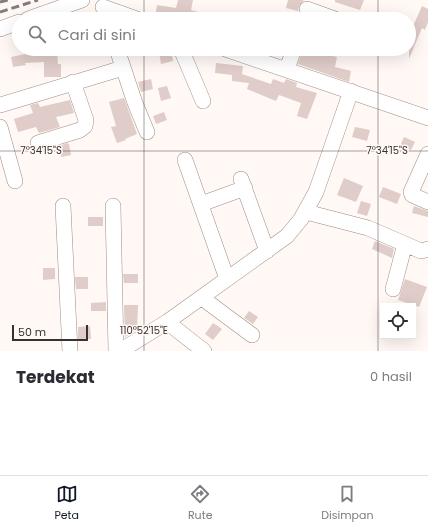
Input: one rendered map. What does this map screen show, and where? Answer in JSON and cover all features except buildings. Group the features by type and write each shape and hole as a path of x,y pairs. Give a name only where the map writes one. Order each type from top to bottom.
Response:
{"street":[{"path":"48,12 82,0"},
{"path":"89,0 104,12"},
{"path":"0,29 12,25"},
{"path":"119,56 147,132"},
{"path":"184,56 203,101"},
{"path":"246,56 428,118"},
{"path":"287,69 292,56"},
{"path":"0,105 72,82 123,68"},
{"path":"38,143 80,130 85,126 86,120 72,82"},
{"path":"120,351 167,322 288,236 300,220 322,178 351,91"},
{"path":"0,127 15,181"},
{"path":"428,154 411,192 412,195 428,202"},
{"path":"185,160 228,279"},
{"path":"200,204 243,184 267,251"},
{"path":"63,206 70,351"},
{"path":"113,206 116,351"},
{"path":"300,220 368,228 420,251 428,249"},
{"path":"392,289 405,244"},
{"path":"202,298 252,334"},
{"path":"167,322 204,351"}],"railway":[{"path":"0,2 8,0"},
{"path":"0,12 38,0"}]}
